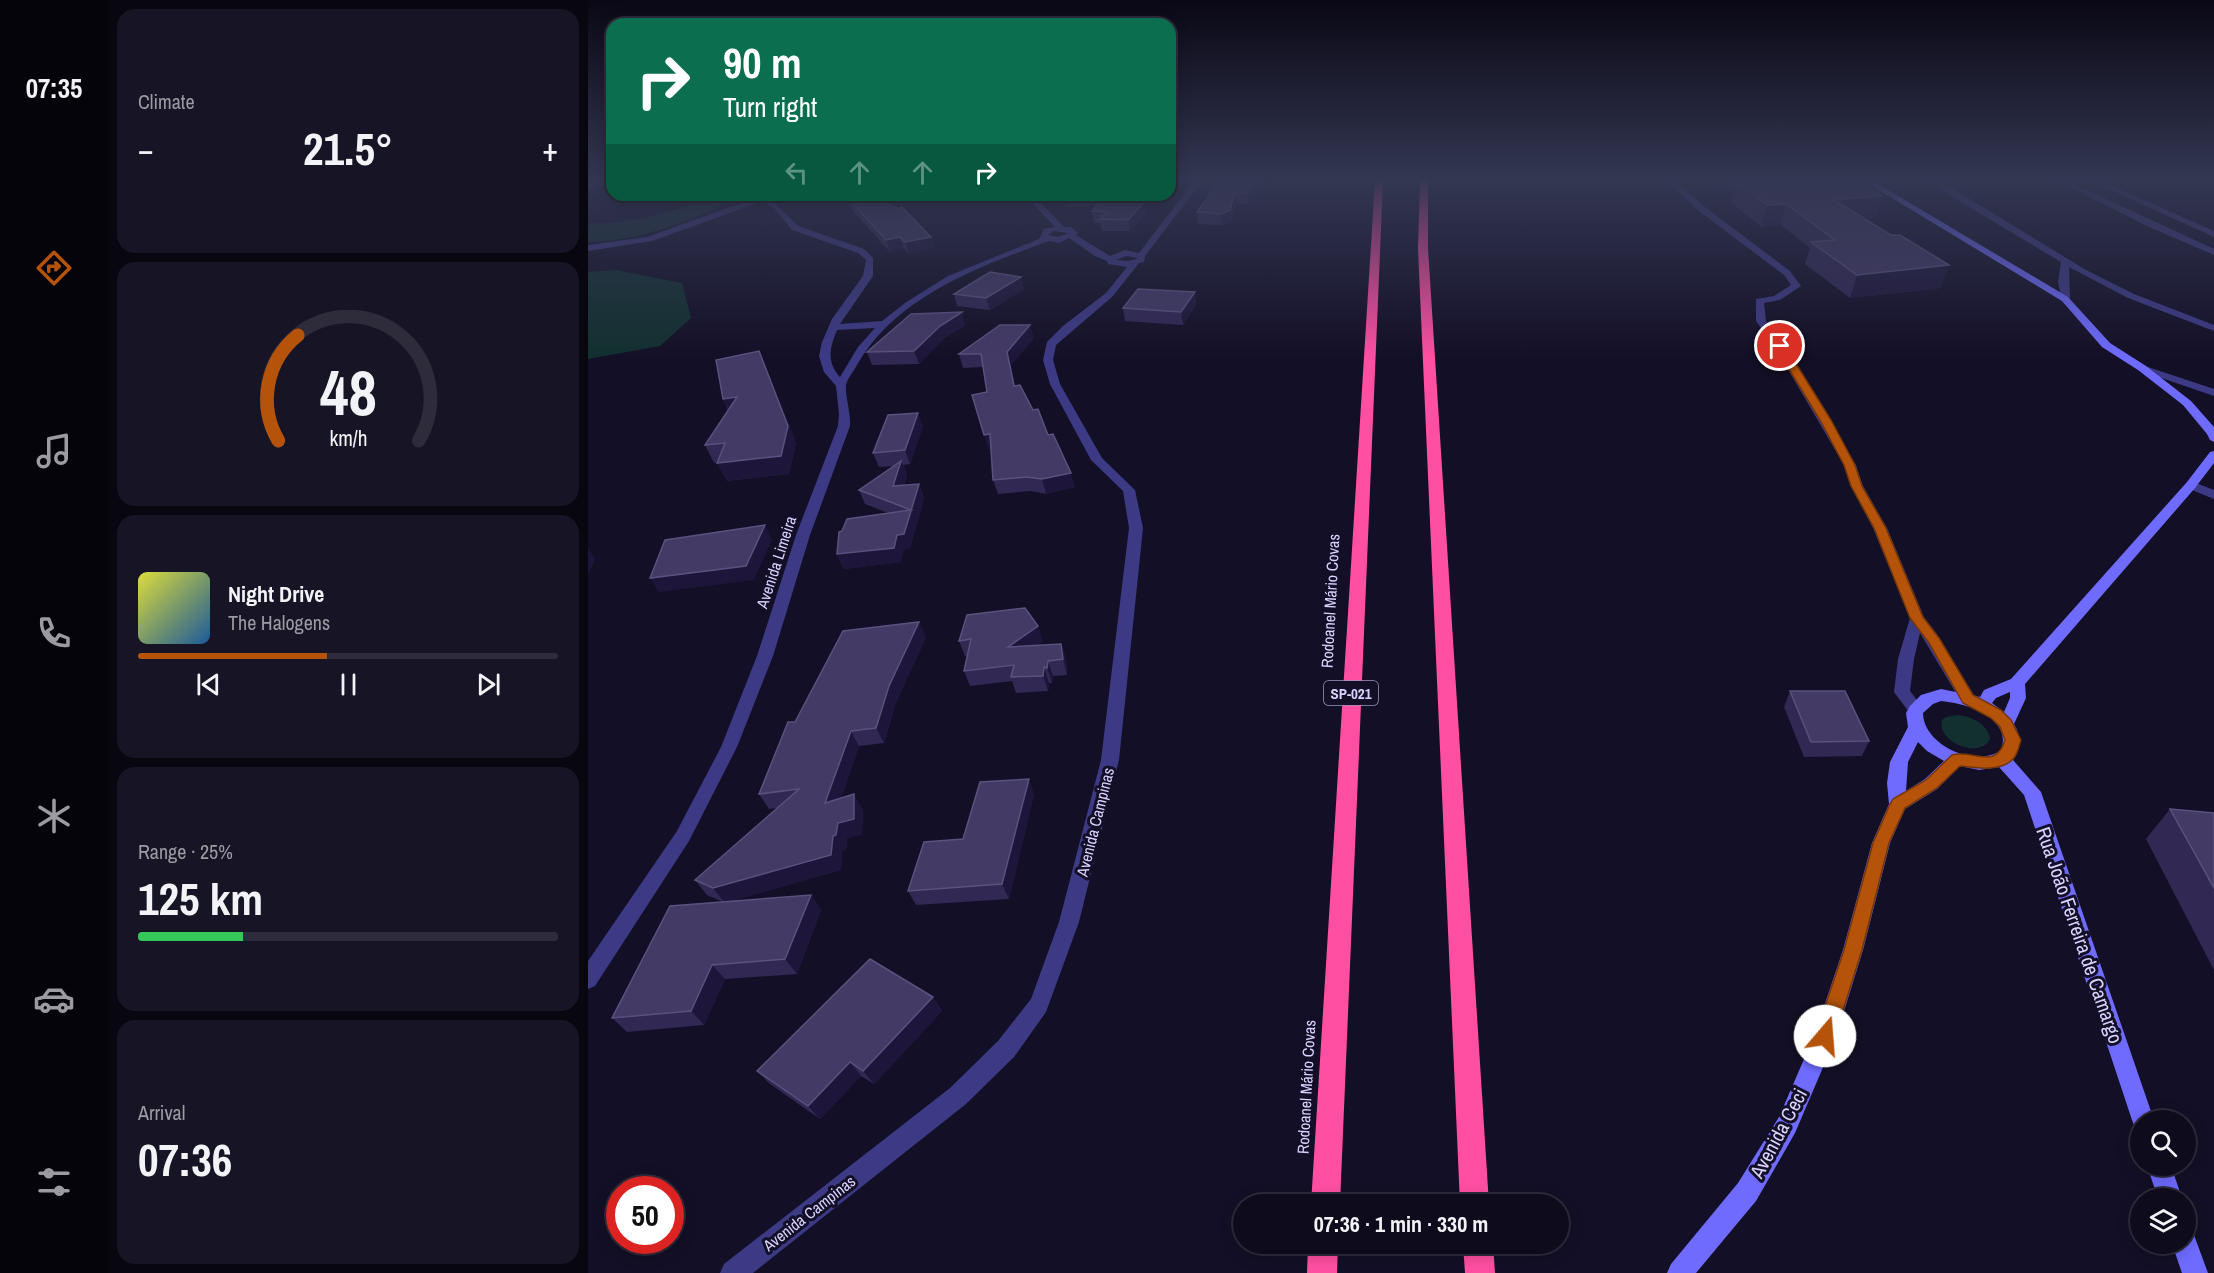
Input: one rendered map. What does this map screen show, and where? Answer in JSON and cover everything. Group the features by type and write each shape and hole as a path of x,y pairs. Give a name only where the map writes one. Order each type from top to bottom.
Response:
{"highway":[{"name":"Rodoanel Mário Covas","path":"1326,1194 1376,240"},
{"path":"1424,240 1474,1194"},
{"path":"1322,1273 1323,1254"},
{"path":"1479,1254 1480,1273"}],"main road":[{"path":"1967,240 2065,299 2106,345 2142,368 2187,403 2214,435"},
{"path":"1975,702 2017,683 2191,485 2214,455"},
{"path":"2006,724 2018,698 2017,683"},
{"path":"1941,695 1975,702 2006,724 2013,740 2009,754 2002,759 1982,763 1957,759 1932,746 1916,728 1913,718 1915,708 1920,702 1941,695"},
{"name":"Avenida Ceci","path":"1680,1273 1747,1192 1786,1125 1825,1036 1853,950 1881,843 1898,804 1896,783 1899,762 1916,728"},
{"path":"1898,804 1931,784 1957,759"},
{"name":"Rua João Ferreira de Camargo","path":"2002,759 2032,792 2141,1110"},
{"path":"2188,1254 2195,1273"}],"street":[{"path":"588,248 640,240"},
{"name":"Avenida Limeira","path":"588,979 683,836 729,747 765,656 803,535 844,426 845,414 841,386 829,372 825,356 827,342 834,327 868,276 870,260 861,251 831,240"},
{"path":"841,386 869,339 901,309 965,271 1042,240"},
{"path":"1079,240 1098,254 1114,259 1136,257"},
{"name":"Avenida Campinas","path":"733,1273 958,1096 1006,1049 1039,1005 1069,922 1110,760 1136,528 1129,490 1097,460 1055,384 1048,360 1051,344 1067,328 1109,295 1136,257 1152,240"},
{"path":"1744,240 1795,281 1796,286 1777,298 1760,301 1761,321 1780,346 1826,420 1850,465 1857,486 1880,528 1917,618 1975,702"},
{"path":"2030,240 2065,262 2131,296 2214,328"},
{"path":"2186,240 2214,252"},
{"path":"1114,259 1120,282"},
{"path":"2065,262 2065,299"},
{"path":"2064,274 2099,280"},
{"path":"834,327 885,324"},
{"path":"2142,368 2214,393"},
{"path":"2191,485 2214,495"},
{"path":"1915,708 1902,692 1906,659 1917,618"}],"green space":[{"path":"588,240 612,240 608,241"},
{"path":"615,270 682,283 691,318 660,346 588,359 588,272"},
{"path":"1958,715 1973,719 1986,729 1990,739 1985,745 1977,748 1960,746 1946,735 1942,728 1942,720"}],"building":[{"path":"1909,240 1949,265 1857,275 1811,242"},
{"path":"990,272 1021,277 986,298 954,294"},
{"path":"1138,289 1195,292 1181,312 1123,308"},
{"path":"962,312 940,326 914,351 867,352 911,314"},
{"path":"1000,325 1030,325 1007,352 1014,386 1020,385 1033,410 1038,409 1048,435 1053,434 1071,473 1042,479 1027,477 993,480 990,434 984,435 972,395 987,392 981,354 959,354"},
{"path":"759,351 788,426 781,456 717,463 725,443 705,445 737,397 723,399 716,360"},
{"path":"918,413 905,450 873,453 888,415"},
{"path":"901,461 893,486 919,484 904,534 897,535 894,548 837,554 839,532 842,531 847,519 911,510 859,490"},
{"path":"765,525 746,566 650,578 665,540"},
{"path":"1025,608 1038,626 1008,647 1061,644 1063,659 1048,661 1047,668 1044,667 1043,676 1011,677 1014,665 964,671 971,639 959,641 967,615"},
{"path":"919,622 889,686 876,728 851,731 825,803 854,794 854,819 838,823 836,835 833,836 831,855 713,888 695,880 799,789 759,794 788,722 795,722 843,631"},
{"path":"1790,691 1845,691 1869,741 1811,742"},
{"path":"1029,779 1002,884 908,891 924,842 963,839 980,782"},
{"path":"2170,809 2214,813 2214,888"},
{"path":"811,895 785,959 712,965 691,1011 612,1018 670,906"},
{"path":"870,959 933,997 863,1071 850,1062 808,1106 757,1071"}],"route":[{"path":"1780,346 1826,420 1850,465 1857,486 1880,528 1917,618 1934,641 1968,699 1996,714 2006,724 2013,740 2009,754 2002,759 1982,763 1957,759 1931,784 1898,804 1881,843 1853,950 1825,1036"}]}
